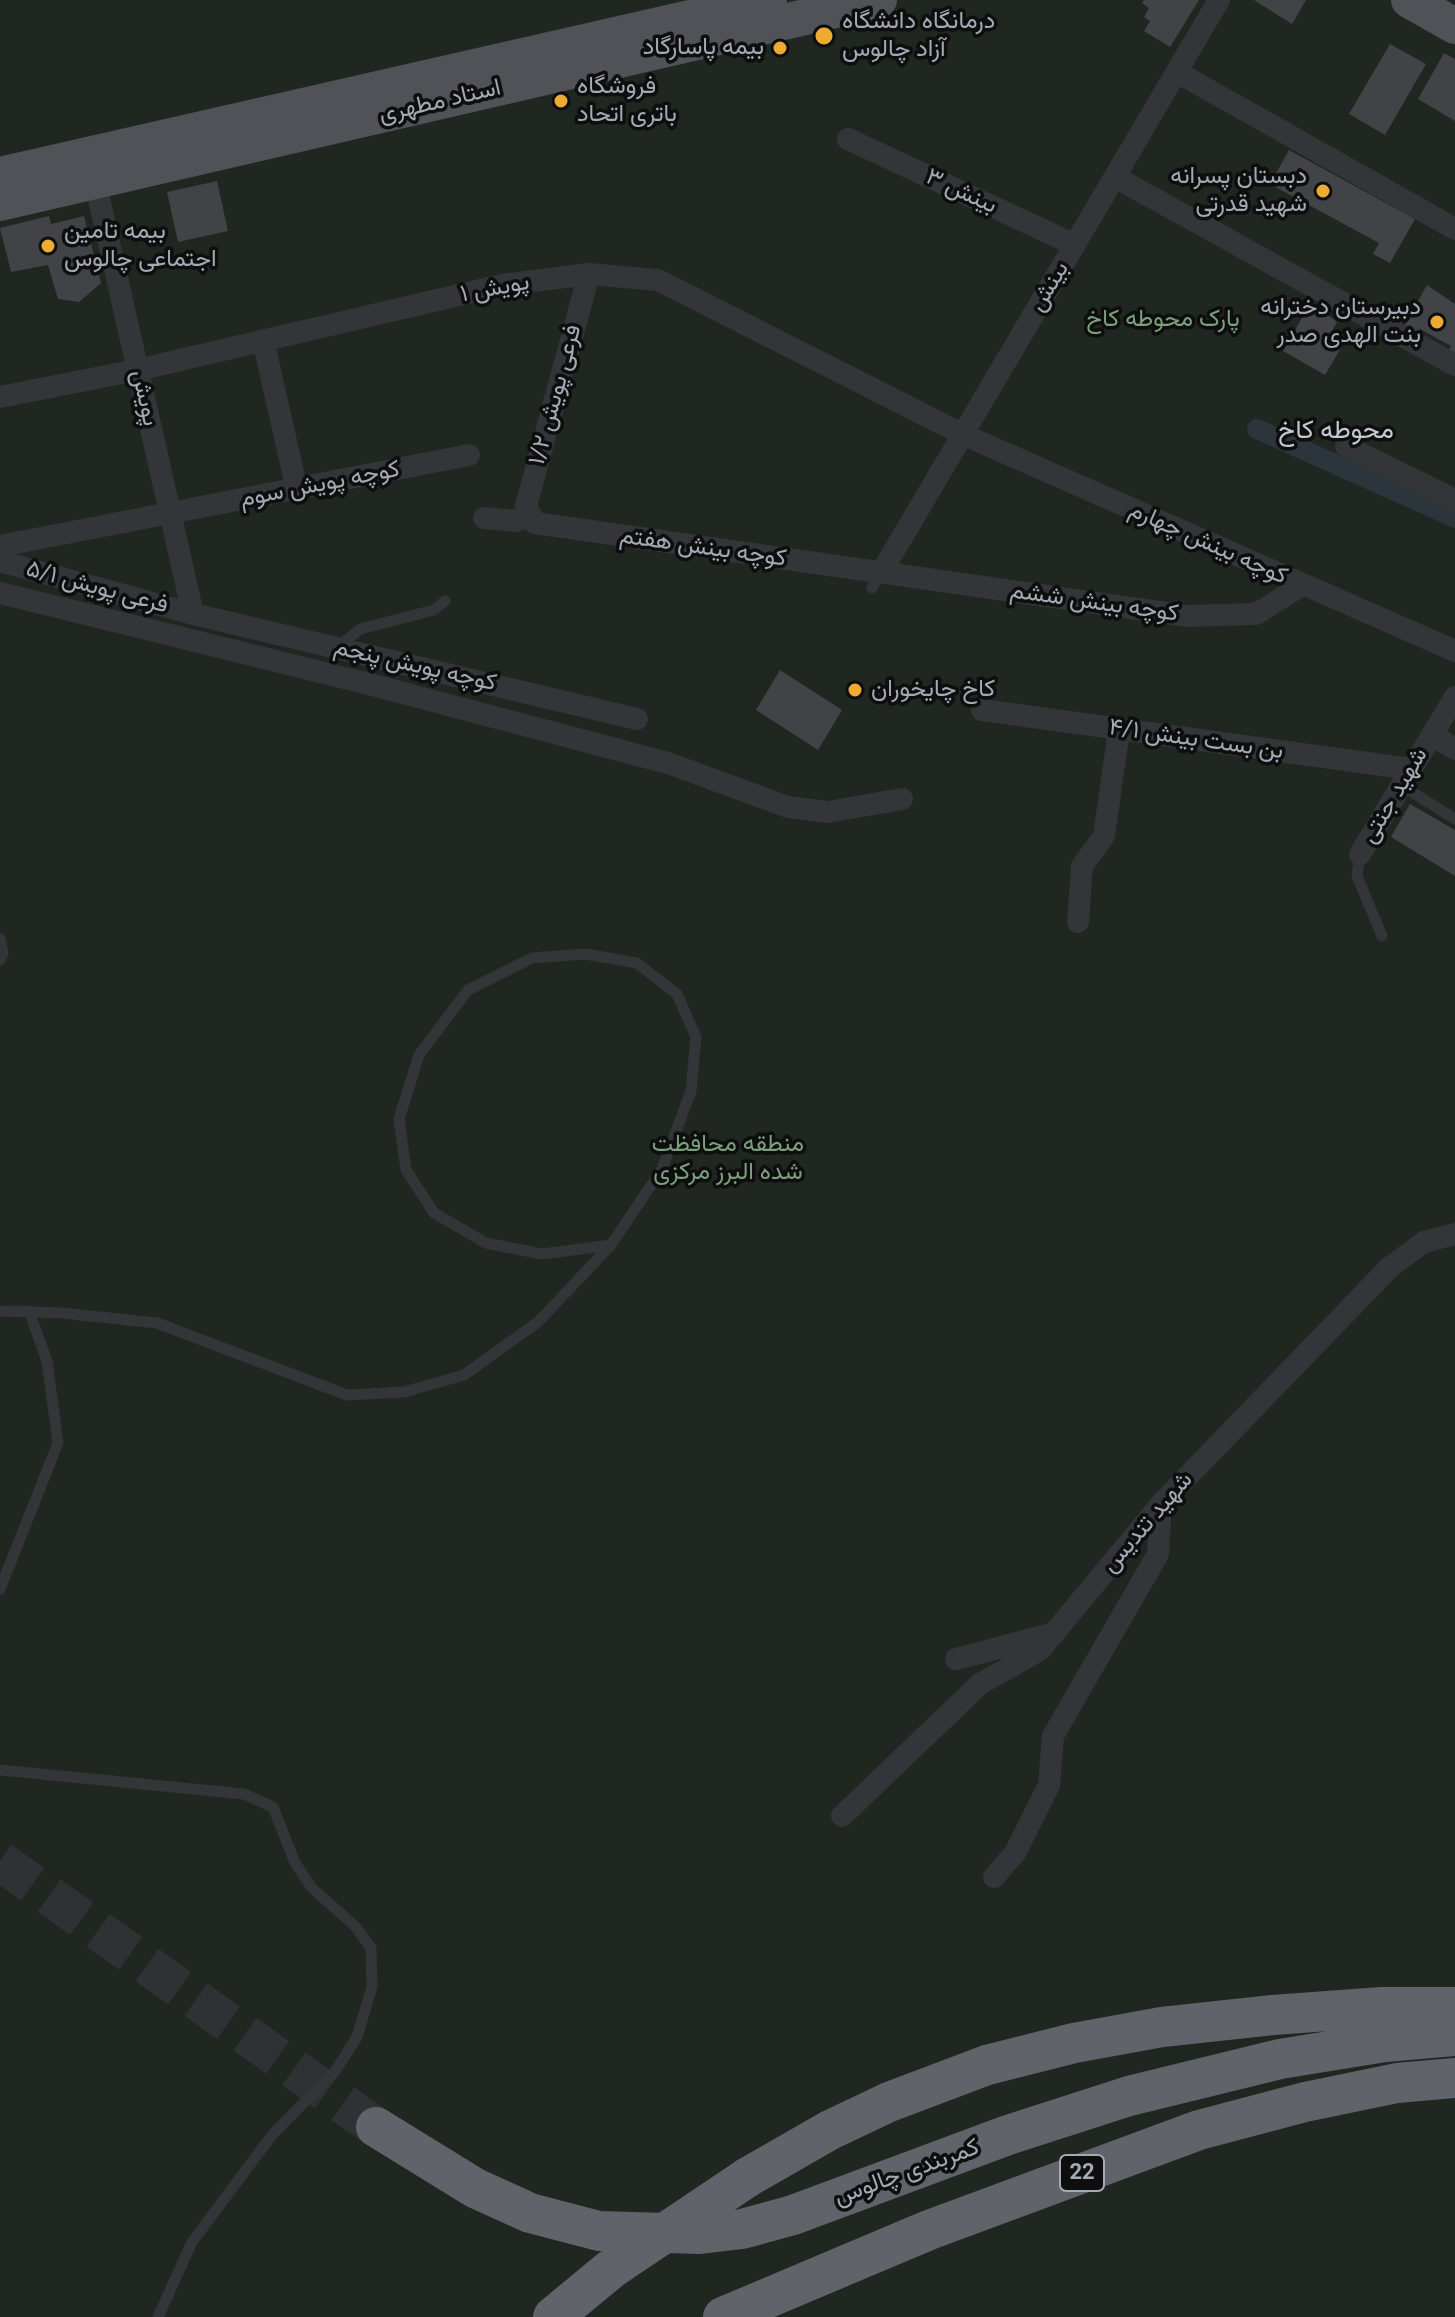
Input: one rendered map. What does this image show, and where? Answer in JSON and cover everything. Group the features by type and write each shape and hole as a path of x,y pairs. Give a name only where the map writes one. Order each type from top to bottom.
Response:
{"highway":[{"path":"553,2317 611,2269 748,2177 830,2130 889,2102 987,2065 1074,2043 1162,2027 1382,2007 1455,2007"},
{"name":"کمربندی چالوس","path":"376,2127 475,2188 530,2213 599,2231 700,2234 742,2229 793,2215 1008,2135 1129,2096 1280,2059 1385,2042 1455,2036"},
{"name":"22","path":"723,2317 929,2230 1199,2130 1305,2102 1397,2083 1455,2078"}],"main road":[{"name":"استاد مطهری","path":"0,175 769,0"},
{"name":"استاد مطهری","path":"0,203 879,0"},
{"path":"1409,0 1455,24"},
{"path":"1436,0 1455,24"}],"street":[{"name":"بینش","path":"876,581 1219,0"},
{"path":"1177,72 1455,229"},
{"name":"بینش ۳","path":"848,139 1075,245"},
{"path":"1115,177 1455,365"},
{"name":"پویش","path":"95,181 193,614"},
{"name":"پویش ۱","path":"0,397 137,370 502,285 589,274 658,280 962,434"},
{"name":"فرعی پویش ۱/۲","path":"531,515 526,506 589,274"},
{"path":"263,340 297,490"},
{"name":"کوچه بینش چهارم","path":"962,434 1301,586 1455,651"},
{"path":"1346,446 1455,500"},
{"name":"کوچه پویش سوم","path":"0,546 469,455"},
{"path":"484,518 517,521 531,515"},
{"name":"کوچه بینش هفتم","path":"531,515 535,523 876,581"},
{"name":"فرعی پویش ۵/۱","path":"0,561 193,614"},
{"name":"کوچه بینش ششم","path":"876,581 1187,616 1256,614 1301,586"},
{"path":"0,593 369,684 668,763 788,807 828,812 902,799"},
{"name":"کوچه پویش پنجم","path":"193,614 637,719"},
{"name":"شهید جنتی","path":"1360,854 1455,697"},
{"name":"بن بست بینش ۴/۱","path":"982,710 1406,777"},
{"path":"1078,922 1082,866 1104,836 1119,730"},
{"path":"1432,735 1455,749"},
{"name":"شهید تندیس","path":"842,1816 980,1684 1040,1650 1161,1504 1390,1267 1424,1242 1455,1234"},
{"path":"994,1877 1015,1853 1049,1785 1053,1736 1158,1554 1161,1504"},
{"path":"956,1659 1055,1633"}],"lane":[{"path":"337,648 360,629 434,610 445,601"},
{"path":"1406,777 1455,819"},
{"path":"1360,854 1357,876 1382,936"},
{"path":"0,939 3,953 0,960"},
{"path":"0,1311 157,1323 347,1395 404,1392 464,1375 538,1322 611,1245 662,1169 691,1091 696,1037 677,994 637,963 585,954 532,958 468,990 419,1055 399,1119 406,1170 434,1213 486,1243 542,1254 611,1245"},
{"path":"0,1589 58,1443 47,1361 29,1311"},
{"path":"0,1770 244,1794 273,1807 295,1863 312,1888 356,1927 371,1948 372,1987 357,2037 336,2070 272,2135 192,2242 158,2317"}],"green space":[{"name":"منطقه محافظت شده البرز مرکزی","path":"0,0 1455,0 1455,2317 0,2317"}],"building":[{"path":"1144,0 1199,0 1170,47 1144,31 1150,21 1144,17 1149,8 1142,3"},
{"path":"1254,0 1306,0 1292,24"},
{"path":"1390,44 1426,64 1385,135 1349,114"},
{"path":"1444,53 1455,59 1455,121 1418,99"},
{"path":"1289,150 1415,219 1390,263 1373,254 1379,243 1270,184"},
{"path":"217,181 228,231 178,242 167,192"},
{"name":"بیمه تامین اجتماعی چالوس","path":"49,216 51,224 84,216 101,283 79,302 58,299 48,265 11,272 0,228"},
{"path":"1427,285 1455,304 1455,353 1449,350 1451,346 1420,329 1418,334 1404,326"},
{"path":"1311,302 1337,322 1331,333 1345,341 1325,375 1283,351"},
{"path":"780,670 842,710 818,750 756,710"},
{"path":"1410,804 1455,830 1455,876 1391,837"}],"waterway":[{"path":"1257,429 1455,518"}],"tunnel":[{"path":"0,1861 376,2127"}],"place":[{"name":"درمانگاه دانشگاه آزاد چالوس","path":"824,36"},
{"name":"بیمه پاسارگاد","path":"780,48"},
{"name":"فروشگاه باتری اتحاد","path":"561,101"},
{"name":"دبستان پسرانه شهید قدرتی","path":"1323,191"},
{"name":"بیمه تامین اجتماعی چالوس","path":"48,246"},
{"name":"دبیرستان دخترانه بنت الهدی صدر","path":"1437,322"},
{"name":"کاخ چایخوران","path":"855,690"}],"district":[{"name":"محوطه کاخ","path":"1336,431"}],"park label":[{"name":"پارک محوطه کاخ","path":"1163,320"}]}
